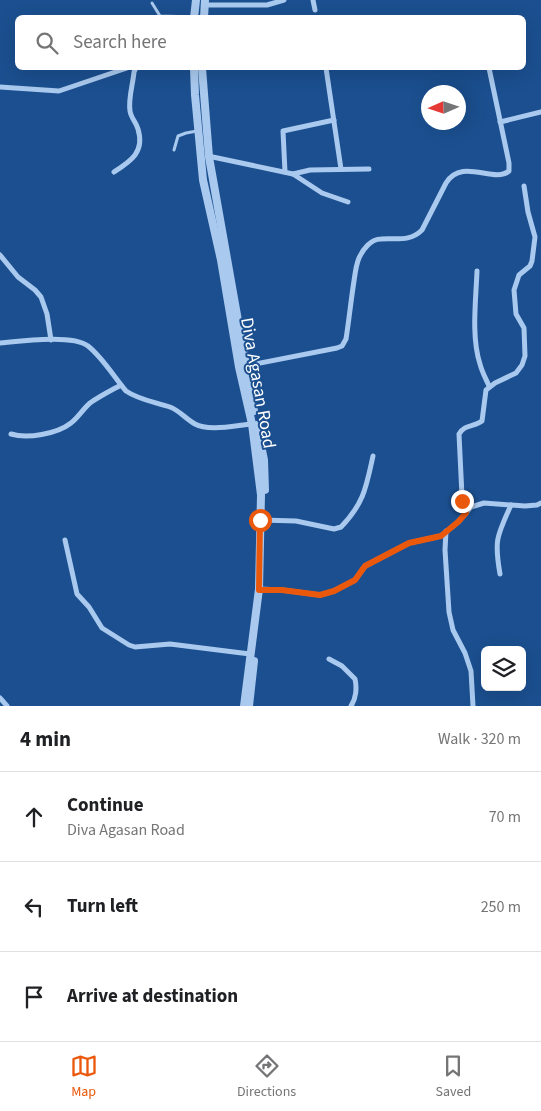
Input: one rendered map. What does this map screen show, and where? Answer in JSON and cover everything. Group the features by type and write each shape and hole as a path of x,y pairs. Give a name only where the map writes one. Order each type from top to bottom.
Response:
{"street":[{"path":"194,15 196,0"},
{"path":"204,15 204,2 267,4 284,0"},
{"path":"313,0 315,10"},
{"path":"0,87 59,91 121,70"},
{"path":"114,172 132,160 138,151 139,131 132,117 130,107 135,70"},
{"name":"Diva Agasan Road","path":"194,70 200,155 205,190 242,366 252,424 263,520 261,590 250,654 244,706"},
{"path":"202,70 209,157 242,366 264,460 263,520 296,521 334,528 341,527 355,510 364,494 373,456"},
{"path":"326,70 341,169"},
{"path":"242,366 342,346 346,339 358,258 368,244 373,240 403,239 417,236 450,176 475,172 506,174 509,171 490,70"},
{"path":"196,109 205,109"},
{"path":"500,122 541,112"},
{"path":"285,172 283,131 334,120"},
{"path":"200,155 293,174 322,194 348,202"},
{"path":"293,174 310,170 369,170"},
{"path":"466,513 462,496 458,439 462,429 482,421 484,395 489,386 516,373 522,365 525,356 524,328 516,314 514,290 519,275 530,266 538,236 528,212 524,186"},
{"path":"0,255 18,277 41,297 47,314 51,340"},
{"path":"478,271 475,306 476,350 489,386"},
{"path":"0,343 51,340 79,341 94,351 121,385 133,396 178,410 194,424 202,427 212,428 252,424"},
{"path":"11,434 20,437 41,435 69,424 88,405 121,385"},
{"path":"249,706 261,590 282,590 320,595 327,593 355,580 365,566 409,543 441,536 458,522 471,507 484,503 531,505 541,503"},
{"path":"500,574 496,544 511,505"},
{"path":"446,532 445,550 450,621 469,662 472,706"},
{"path":"65,540 77,594 90,607 102,628 129,645 135,647 170,644 250,654"},
{"path":"329,658 342,666 354,680 355,694 354,702 351,706"},
{"path":"0,698 7,706"}],"lane":[{"path":"152,3 159,15"},
{"path":"174,150 178,136 198,131"}],"route":[{"path":"260,520 259,590 282,590 320,595 334,591 355,580 365,566 409,543 441,536 466,513 462,501"}]}
